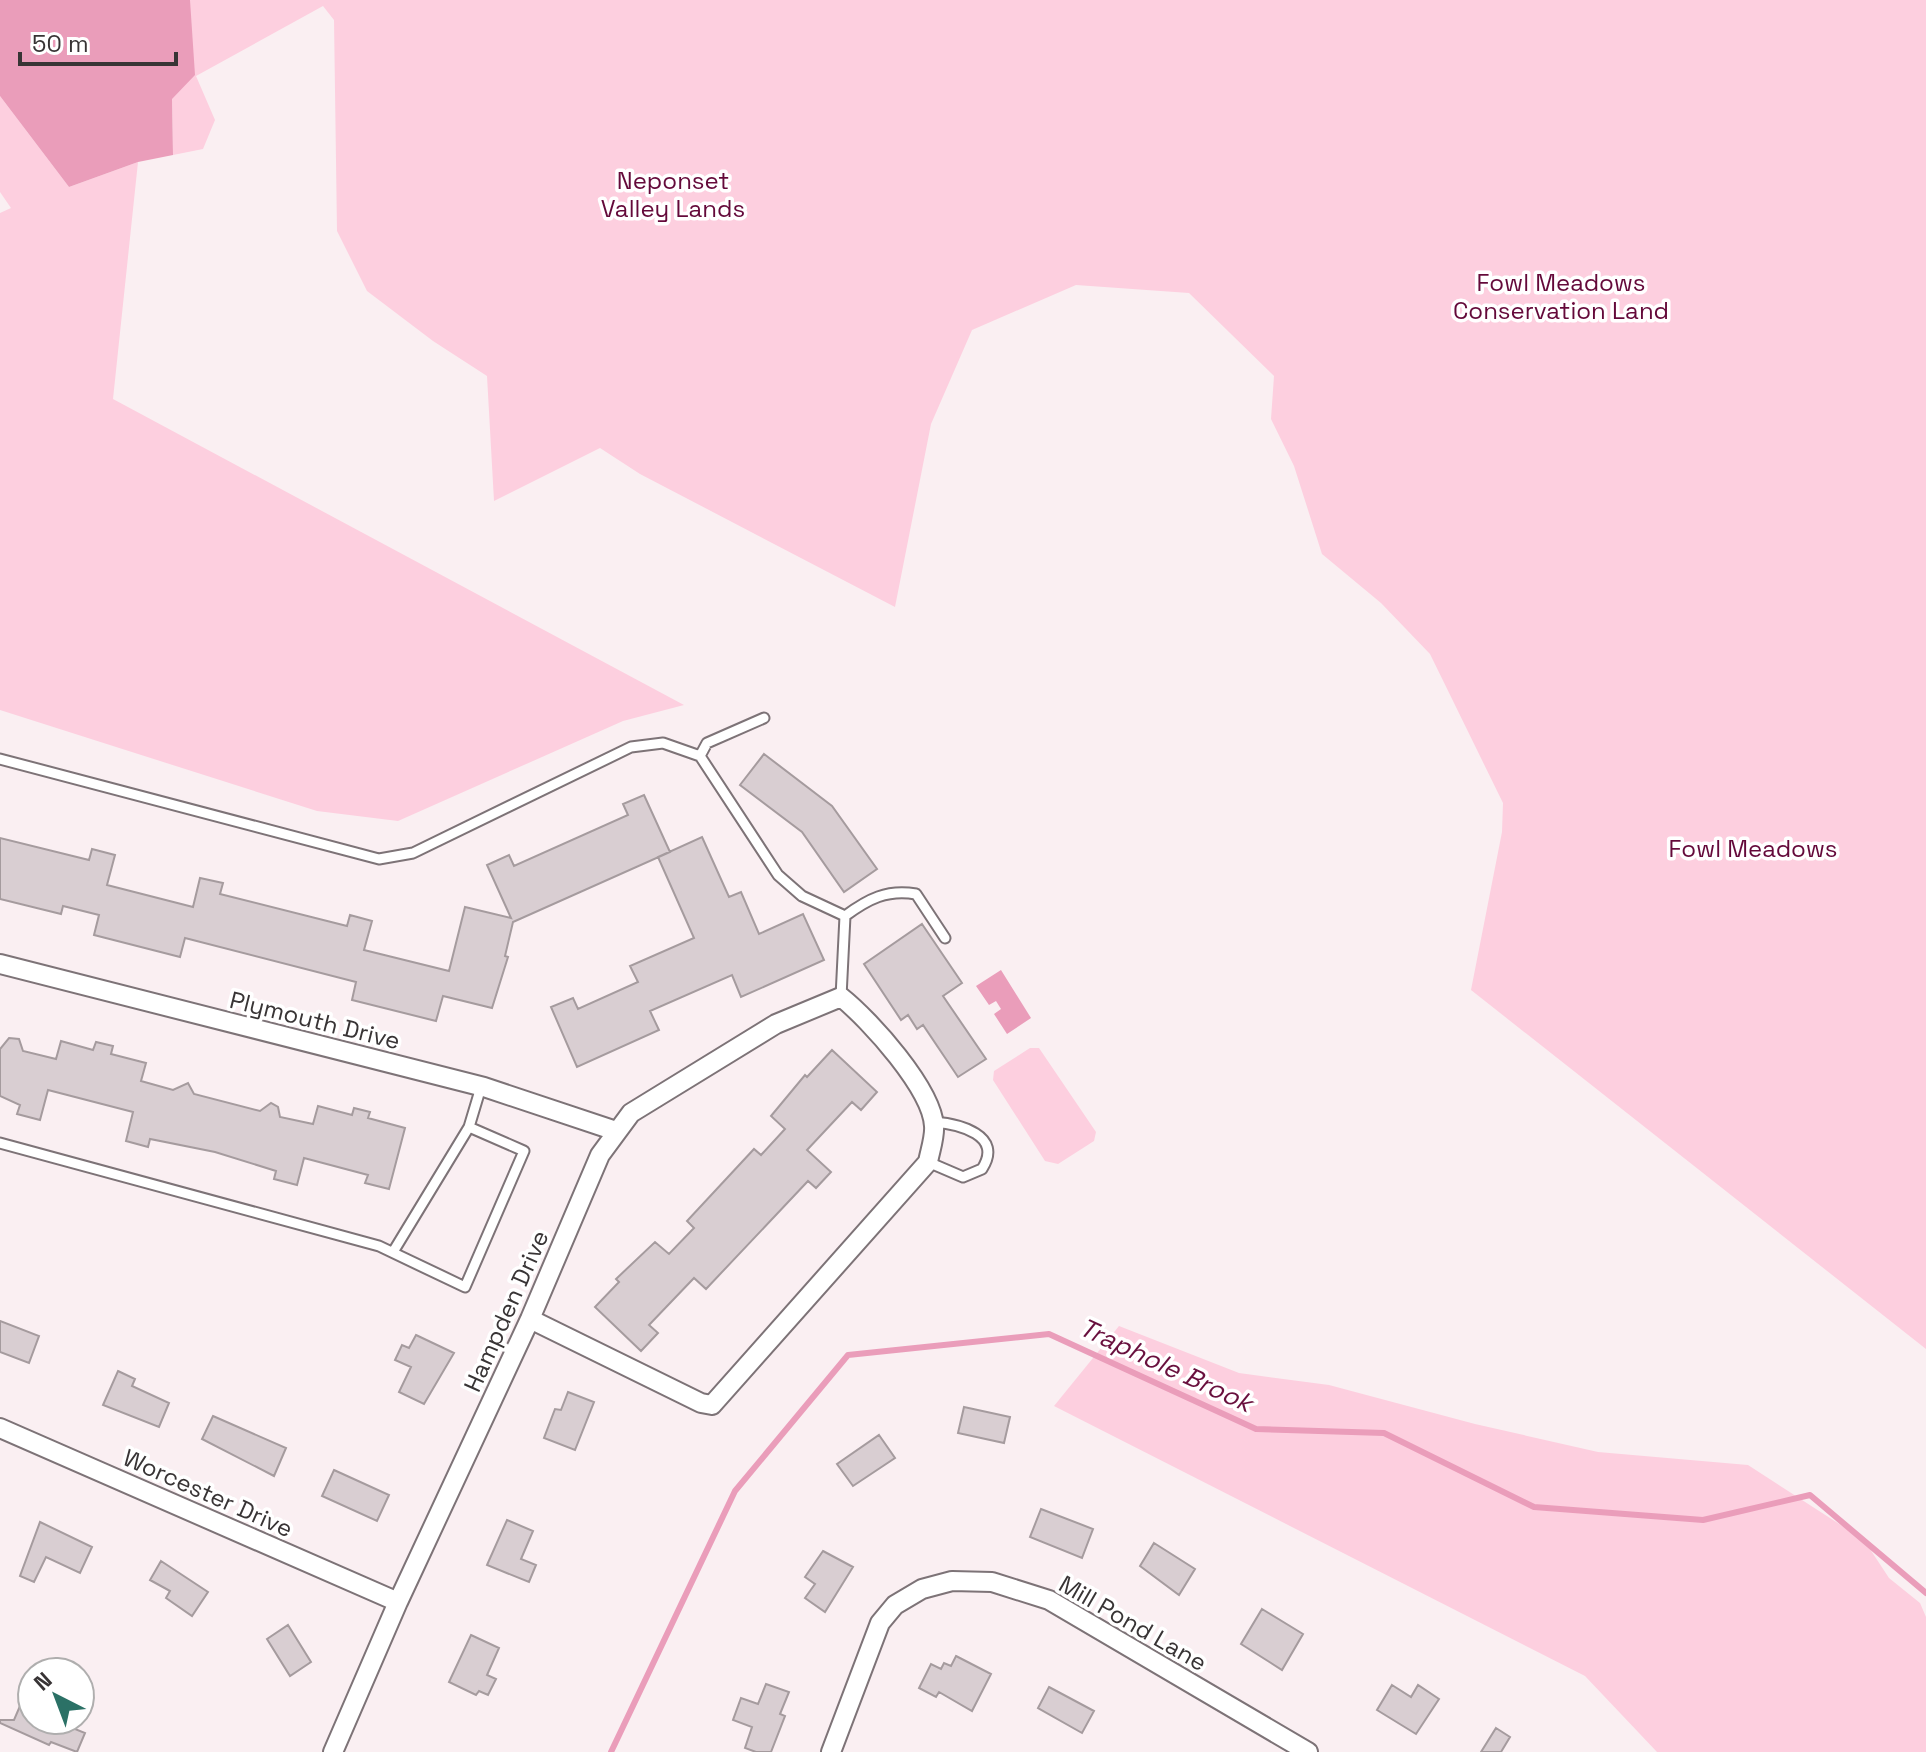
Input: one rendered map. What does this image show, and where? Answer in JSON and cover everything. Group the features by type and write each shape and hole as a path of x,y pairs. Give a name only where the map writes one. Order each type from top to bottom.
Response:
{"street":[{"name":"Plymouth Drive","path":"0,964 481,1087 616,1131"},
{"path":"530,1319 688,1397 712,1405 928,1162 934,1122 931,1109 888,1043 866,1017 841,997"},
{"name":"Hampden Drive","path":"333,1752 398,1602 530,1319 600,1155 616,1131 631,1113 776,1024 841,997"},
{"name":"Worcester Drive","path":"0,1428 398,1602"},
{"name":"Mill Pond Lane","path":"831,1752 880,1623 895,1605 922,1589 952,1581 992,1582 1049,1600 1308,1752"}],"lane":[{"path":"700,756 707,743 764,718"},
{"path":"0,759 379,859 413,853 631,747 663,743 700,756 778,875 802,896 845,916"},
{"path":"841,997 845,916 867,899 897,891 916,894 945,938"},
{"path":"393,1252 469,1127 481,1087"},
{"path":"928,1162 940,1171 963,1177 982,1169 988,1154 983,1138 976,1132 934,1122"},
{"path":"0,1143 393,1252 465,1287 524,1151 469,1127"}],"green space":[{"path":"158,0 1926,0 1926,1349 1471,990 1502,832 1503,803 1430,654 1381,603 1322,554 1294,466 1271,419 1274,376 1189,293 1076,285 972,330 931,424 895,607 640,474 600,448 494,501 487,376 433,341 367,291 337,231 334,20 323,6 196,76 215,120 203,149 173,155 172,98"},
{"path":"0,96 69,187 138,162 113,399 684,705 623,721 398,821 317,811 0,710 0,213 11,208 0,192"},
{"path":"1030,1048 1039,1048 1096,1132 1094,1141 1058,1164 1045,1161 993,1080 994,1071"},
{"path":"1119,1326 1239,1373 1329,1385 1475,1424 1598,1452 1748,1465 1864,1540 1889,1578 1920,1603 1926,1617 1926,1752 1657,1752 1585,1676 1054,1406"}],"shaded area":[{"path":"0,0 190,0 195,75 172,99 173,155 138,162 69,187 0,96"},
{"path":"1001,970 1031,1018 1007,1034 994,1014 1001,1009 996,1001 989,1005 976,986"}],"building":[{"path":"764,754 832,806 877,869 844,892 802,832 740,785"},
{"path":"644,795 670,852 513,922 505,956 508,957 492,1008 443,996 436,1021 352,1000 356,982 185,938 180,957 94,935 99,915 63,906 61,914 0,899 0,838 89,860 92,849 115,855 107,885 193,907 200,878 223,883 220,894 347,926 350,915 372,921 364,950 449,971 465,907 511,918 487,865 509,855 514,866 628,815 623,804"},
{"path":"702,837 729,897 741,892 759,934 803,914 824,960 741,997 732,975 650,1011 659,1030 577,1067 551,1007 573,998 578,1009 638,982 630,966 694,938 658,857"},
{"path":"922,924 962,983 943,996 986,1059 958,1077 923,1025 917,1029 908,1015 901,1020 864,964"},
{"path":"9,1038 19,1039 23,1051 56,1059 61,1041 93,1050 96,1042 113,1046 111,1054 146,1063 141,1081 173,1090 188,1083 194,1094 260,1111 271,1103 278,1107 280,1117 313,1124 318,1106 352,1115 354,1108 370,1112 368,1118 405,1128 389,1189 365,1183 368,1175 304,1158 297,1185 274,1179 276,1171 215,1152 150,1139 148,1147 126,1141 133,1112 48,1090 40,1120 17,1114 20,1105 0,1096 0,1049"},
{"path":"832,1050 877,1092 861,1110 852,1102 807,1150 831,1172 816,1188 808,1181 706,1289 694,1278 649,1325 658,1333 641,1351 595,1307 619,1282 616,1279 655,1242 669,1254 694,1228 687,1221 754,1149 761,1155 785,1129 771,1116 805,1075 807,1077"},
{"path":"0,1321 39,1336 29,1363 0,1352"},
{"path":"416,1335 454,1353 424,1404 399,1392 411,1367 395,1360 402,1345 409,1348"},
{"path":"118,1371 135,1379 132,1386 169,1403 159,1427 103,1405"},
{"path":"568,1392 594,1402 575,1450 544,1438 555,1409 561,1410"},
{"path":"964,1407 1010,1417 1004,1443 958,1433"},
{"path":"213,1416 286,1448 274,1476 202,1439"},
{"path":"879,1435 895,1458 853,1486 837,1464"},
{"path":"334,1470 389,1495 377,1521 322,1496"},
{"path":"1041,1509 1093,1529 1082,1558 1030,1537"},
{"path":"507,1520 533,1531 521,1559 536,1565 529,1582 487,1565"},
{"path":"40,1522 92,1547 80,1573 46,1557 34,1582 20,1576"},
{"path":"1154,1543 1195,1569 1179,1595 1140,1566"},
{"path":"823,1551 853,1567 825,1612 805,1598 815,1584 805,1577"},
{"path":"161,1561 208,1592 192,1616 166,1598 170,1591 150,1580"},
{"path":"1262,1609 1303,1634 1282,1670 1241,1644"},
{"path":"288,1625 311,1662 290,1676 267,1639"},
{"path":"471,1635 499,1648 487,1675 496,1679 488,1695 479,1691 476,1695 449,1682"},
{"path":"956,1656 991,1674 972,1711 939,1692 936,1697 919,1688 931,1664 941,1669 944,1663 951,1666"},
{"path":"766,1684 789,1692 780,1714 785,1716 771,1752 756,1752 745,1748 752,1727 733,1720 741,1698 758,1704"},
{"path":"1392,1685 1411,1697 1418,1685 1439,1699 1416,1734 1377,1710"},
{"path":"1049,1687 1094,1711 1082,1733 1038,1708"},
{"path":"16,1715 16,1730 0,1723 0,1720 14,1720"},
{"path":"1496,1728 1510,1737 1501,1752 1481,1752"},
{"path":"29,1736 84,1736 77,1752 51,1742 49,1745"}],"waterway":[{"name":"Traphole Brook","path":"611,1752 735,1491 848,1355 1049,1334 1256,1429 1384,1433 1534,1507 1703,1520 1810,1495 1926,1593"}],"park label":[{"name":"Neponset Valley Lands","path":"673,194"},
{"name":"Fowl Meadows Conservation Land","path":"1561,296"},
{"name":"Fowl Meadows","path":"1753,848"}]}
